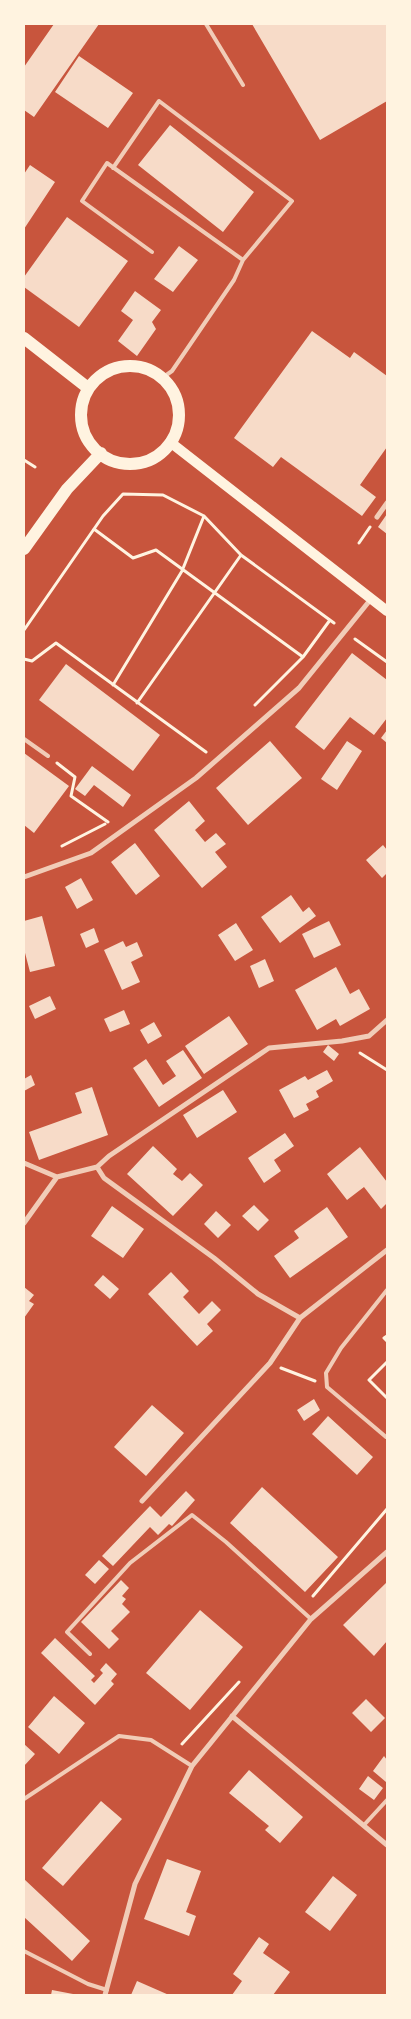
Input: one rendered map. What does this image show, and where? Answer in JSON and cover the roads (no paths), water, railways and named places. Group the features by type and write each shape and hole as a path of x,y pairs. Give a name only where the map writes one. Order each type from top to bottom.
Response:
{"main road":[{"path":"24,338 88,388"},
{"path":"140,367 162,378 172,390 177,405 178,420 170,442 153,458 139,463 123,463 108,459 86,436 81,420 82,403 88,388 100,376 115,368 140,367"},
{"path":"170,442 387,611"},
{"path":"24,549 67,489 101,453"}],"street":[{"path":"377,517 387,503"},
{"path":"24,877 91,853 196,778 299,688 371,599"},
{"path":"24,1223 57,1178 97,1167 109,1156 269,1048 342,1041 369,1036 387,1020"},
{"path":"24,1163 57,1178"},
{"path":"97,1167 104,1178 214,1258 258,1294 300,1318"},
{"path":"142,1501 270,1363 300,1318 387,1250"},
{"path":"106,1992 135,1884 192,1766 311,1618 387,1552"},
{"path":"232,1716 387,1845"}],"lane":[{"path":"206,24 243,85"},
{"path":"113,168 159,101 292,202 243,260 234,280 172,371 162,378"},
{"path":"152,252 82,201 107,163 243,260"},
{"path":"24,739 48,756"},
{"path":"386,1437 327,1386 326,1373 341,1348 387,1290"},
{"path":"90,1654 67,1632 130,1563 192,1515 311,1618"},
{"path":"24,1799 119,1736 151,1740 192,1766"},
{"path":"364,1825 387,1800"},
{"path":"24,1951 106,1992"}]}
